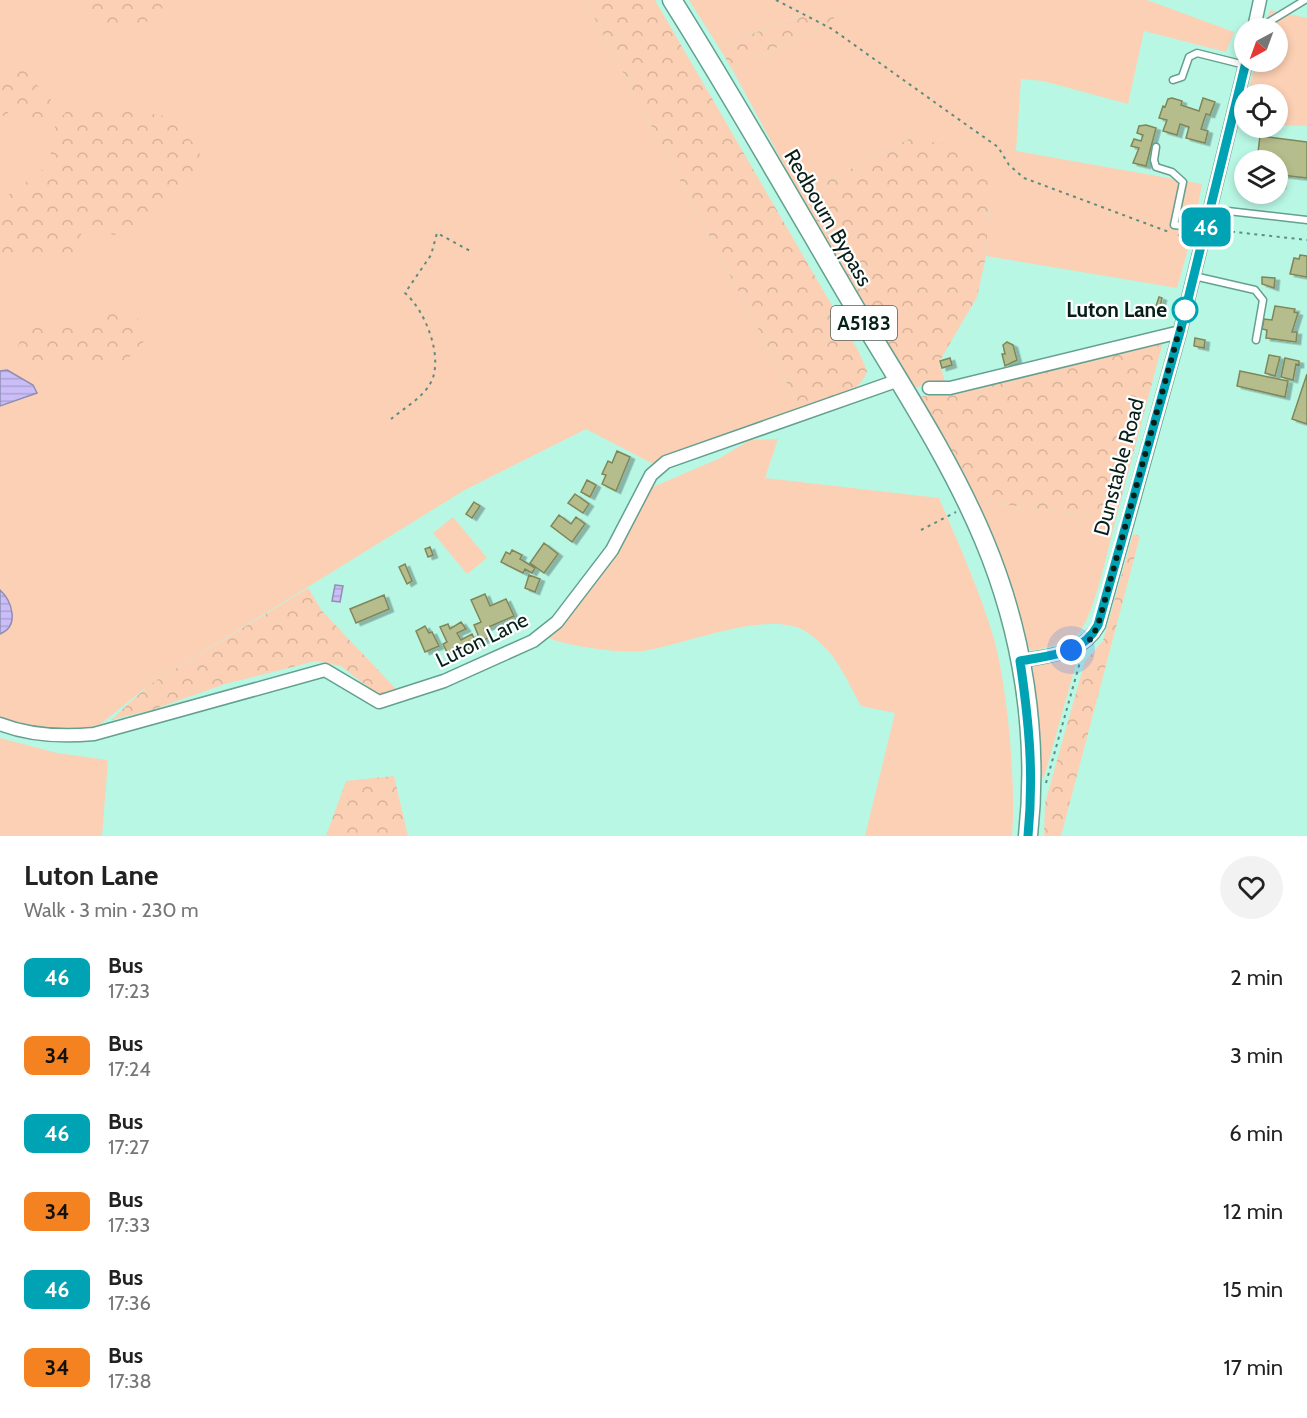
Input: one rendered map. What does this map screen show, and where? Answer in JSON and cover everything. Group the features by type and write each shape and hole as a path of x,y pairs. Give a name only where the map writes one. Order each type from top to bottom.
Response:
{"main road":[{"name":"Redbourn Bypass","path":"672,0 899,380 967,506 984,541 1020,661"},
{"name":"A5183","path":"1020,661 1030,729 1032,804 1028,836"}],"street":[{"path":"1256,18 1260,0"},
{"name":"Dunstable Road","path":"1082,646 1091,639 1098,625 1180,332 1243,72"},
{"path":"929,388 950,388 1180,332"},
{"name":"Luton Lane","path":"0,724 19,732 60,737 94,734 325,670 379,702 444,681 533,641 557,622 612,550 651,475 666,462 899,380"},
{"path":"1020,661 1082,646"}],"lane":[{"path":"1275,18 1305,0"},
{"path":"1173,80 1182,77 1189,57 1197,52 1234,60"},
{"path":"1156,147 1154,160 1156,167 1172,172 1183,182 1174,225 1189,229 1205,229"},
{"path":"1210,209 1307,220"},
{"path":"1194,275 1255,290 1263,300 1256,340"}],"path":[{"path":"777,0 832,28 998,147 1009,165 1024,178 1166,231 1186,237 1189,229"},
{"path":"1205,229 1307,240"},
{"path":"391,419 431,383 433,372 431,336 422,312 405,294 430,255 437,234 472,252"},
{"path":"921,530 967,506"},
{"path":"1032,804 1044,792 1083,655 1082,646"}],"green space":[{"path":"0,0 585,0 800,408 659,467 586,429 463,491 149,685 93,730 37,729 0,718"},
{"path":"89,0 169,0 169,2 135,32 92,21 81,9"},
{"path":"585,0 655,0 859,352 867,371 863,380 848,393 829,401 800,408"},
{"path":"689,0 1147,0 1234,32 1226,52 1144,31 1128,104 1043,81 1021,79 1016,151 1202,184 1193,231 1177,288 986,256 990,190 911,138 800,195 732,69 830,22 842,11 814,11 718,46"},
{"path":"1270,10 1307,18 1307,126 1288,125 1288,84 1250,84 1253,72 1288,72 1288,18 1268,18"},
{"path":"815,11 842,11 830,22 732,69 718,46"},
{"path":"11,66 23,67 38,77 36,84 55,104 50,116 40,124 28,121 15,105 5,116 0,115 0,76"},
{"path":"122,108 169,117 195,145 204,162 190,181 159,204 139,232 114,235 89,227 81,234 81,250 0,261 0,201 52,163 50,148 52,135 61,117 67,111"},
{"path":"911,138 960,147 985,169 990,190 986,256 977,297 939,362 946,385 928,384 911,389 800,195"},
{"path":"117,310 137,318 149,330 136,351 109,368 101,371 81,361 56,368 23,361 16,351 27,324 77,326"},
{"path":"1163,342 1116,518 974,501 917,398 931,394 953,395"},
{"path":"778,439 765,478 939,498 982,603 999,660 1010,737 1013,790 1012,836 865,836 895,713 861,706 827,649 808,633 792,626 773,624 751,626 634,652 581,646 549,638 601,574 653,487 718,459 750,440"},
{"path":"974,501 1116,518 1095,599 1083,628 1072,639 1032,651 1024,642"},
{"path":"453,517 487,558 467,574 433,533"},
{"path":"1133,534 1140,536 1061,836 1044,836 1045,803 1085,661 1103,641"},
{"path":"308,588 322,611 398,691 377,694 341,666 316,661 225,684 152,710 111,720 149,685"},
{"path":"1054,660 1064,663 1077,660 1043,781 1029,670 1040,662"},
{"path":"0,738 57,753 108,760 102,836 0,836"},
{"path":"394,776 408,836 326,836 346,781"}],"shaded area":[{"path":"7,370 33,385 37,393 0,406 0,371"},
{"path":"335,585 343,586 340,602 332,601"},
{"path":"0,590 11,607 12,619 6,630 0,634"}],"building":[{"path":"1203,98 1215,102 1210,115 1206,114 1201,129 1208,131 1205,143 1186,138 1189,127 1180,124 1177,135 1163,131 1167,120 1159,118 1163,106 1165,107 1168,99 1182,101 1181,105 1199,111"},
{"path":"1146,125 1156,128 1146,166 1133,163 1139,148 1131,146 1134,139 1141,141 1143,135 1137,133 1139,126"},
{"path":"1260,138 1307,142 1307,178 1288,176 1288,150 1258,150"},
{"path":"1300,255 1307,256 1307,277 1290,274 1294,258 1299,259"},
{"path":"1262,277 1275,278 1274,288 1262,284"},
{"path":"1159,297 1162,298 1160,307 1156,306"},
{"path":"1275,306 1295,309 1294,312 1298,313 1292,332 1297,332 1296,342 1266,338 1267,330 1262,329 1264,319 1272,320"},
{"path":"1195,338 1205,340 1204,348 1194,346"},
{"path":"1007,342 1013,345 1017,360 1005,366 1002,354 1005,354 1003,345"},
{"path":"1269,355 1280,357 1275,376 1265,373"},
{"path":"950,358 952,365 942,368 940,361"},
{"path":"1285,358 1299,361 1299,365 1296,364 1293,380 1281,377"},
{"path":"1240,371 1288,381 1285,397 1237,386"},
{"path":"1307,374 1307,424 1292,419"},
{"path":"617,451 630,457 616,491 602,484 606,475 602,474 608,461 612,463"},
{"path":"587,480 596,485 590,497 581,492"},
{"path":"575,494 589,504 583,513 568,503"},
{"path":"474,502 480,506 472,518 466,514"},
{"path":"559,515 571,524 576,517 585,524 572,542 551,526"},
{"path":"544,543 558,554 544,573 530,563"},
{"path":"430,547 433,555 428,557 425,549"},
{"path":"512,550 522,555 520,559 535,568 532,573 525,569 523,573 501,562 506,552 510,554"},
{"path":"405,564 412,581 407,584 399,567"},
{"path":"529,575 540,579 535,592 525,588"},
{"path":"485,594 490,606 506,599 514,616 484,629 488,638 481,642 474,625 481,622 471,600"},
{"path":"384,595 389,609 356,623 350,609"},
{"path":"461,622 466,629 457,633 461,640 472,634 477,644 466,650 464,646 448,654 443,644 447,642 440,627 448,624 450,629"},
{"path":"425,626 429,633 432,632 439,646 425,652 416,631"}],"bus line":[{"name":"46","path":"1028,836 1033,779 1030,729 1020,661 1082,646 1091,639 1098,625 1180,332 1244,72"}],"place":[{"name":"Luton Lane","path":"1185,310"}],"route":[{"path":"1071,650 1091,639 1098,625 1185,310"}]}
